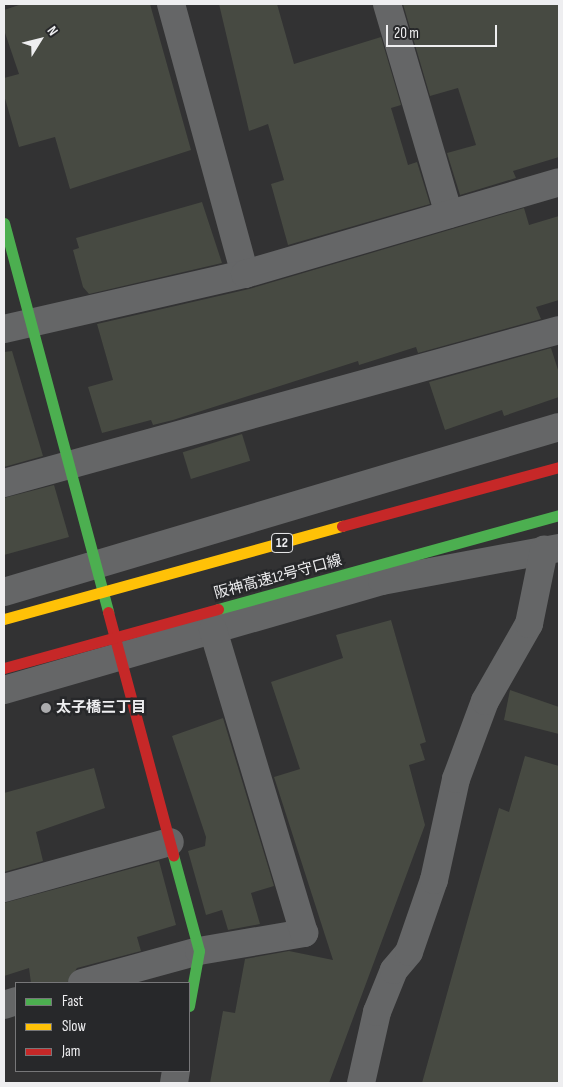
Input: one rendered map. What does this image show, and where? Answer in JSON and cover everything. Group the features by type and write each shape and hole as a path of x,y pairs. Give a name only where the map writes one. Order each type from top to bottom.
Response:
{"main road":[{"path":"4,223 71,465 118,657 199,951 190,1000"},
{"name":"阪神高速12号守口線","path":"4,619 559,467"},
{"name":"阪神高速12号守口線","path":"4,668 559,515"}],"street":[{"path":"172,4 245,274"},
{"path":"387,4 449,214"},
{"path":"4,329 245,274 559,182"},
{"path":"4,484 559,330"},
{"path":"4,592 559,427"},
{"path":"4,690 382,580 552,549 529,624 485,701 456,779 434,880 409,952 394,970 377,1012 361,1083"},
{"path":"86,982 199,951 304,933 214,629"},
{"path":"4,888 170,842"}],"building":[{"path":"22,4 150,4 191,150 70,189 55,137 19,147 4,95 4,78 19,74 4,30 4,10"},
{"path":"219,4 277,4 294,64 381,37 401,105 391,108 408,165 417,162 430,204 288,245 271,184 284,180 268,124 249,131"},
{"path":"403,4 559,4 559,157 513,171 516,178 460,195 447,153 476,145 458,88 430,96"},
{"path":"202,202 222,263 89,294 83,287 73,250 79,248 76,238"},
{"path":"524,208 529,225 559,216 559,300 536,307 541,319 418,353 416,347 359,365 358,361 173,420 153,425 151,420 102,433 88,387 113,380 97,324 249,289"},
{"path":"551,348 559,373 559,397 504,416 502,410 445,430 429,382"},
{"path":"12,351 43,456 4,467 4,352"},
{"path":"242,434 250,461 191,479 183,452"},
{"path":"54,485 69,537 4,555 4,498"},
{"path":"391,620 426,742 420,744 425,760 409,765 425,825 329,1083 210,1083 223,1011 235,1013 245,959 289,951 333,960 274,777 300,769 271,682 343,658 336,635"},
{"path":"510,690 559,707 559,734 504,720"},
{"path":"223,718 274,886 251,893 260,924 228,930 222,910 206,915 188,851 205,846 206,837 172,736"},
{"path":"525,756 559,766 559,1083 422,1083 499,808 509,812"},
{"path":"94,768 105,808 36,832 43,861 4,872 4,793"},
{"path":"159,861 176,925 137,937 141,951 77,968 68,982 31,982 29,968 4,976 4,903"}],"traffic: fast":[{"path":"4,223 108,612"},
{"path":"218,609 559,515"},
{"path":"173,855 199,951 190,1000"}],"traffic: slow":[{"path":"4,619 342,526"}],"traffic: jam":[{"path":"342,526 559,467"},
{"path":"4,668 218,609"},
{"path":"108,612 173,855"}],"place":[{"name":"太子橋三丁目","path":"46,708"}]}
